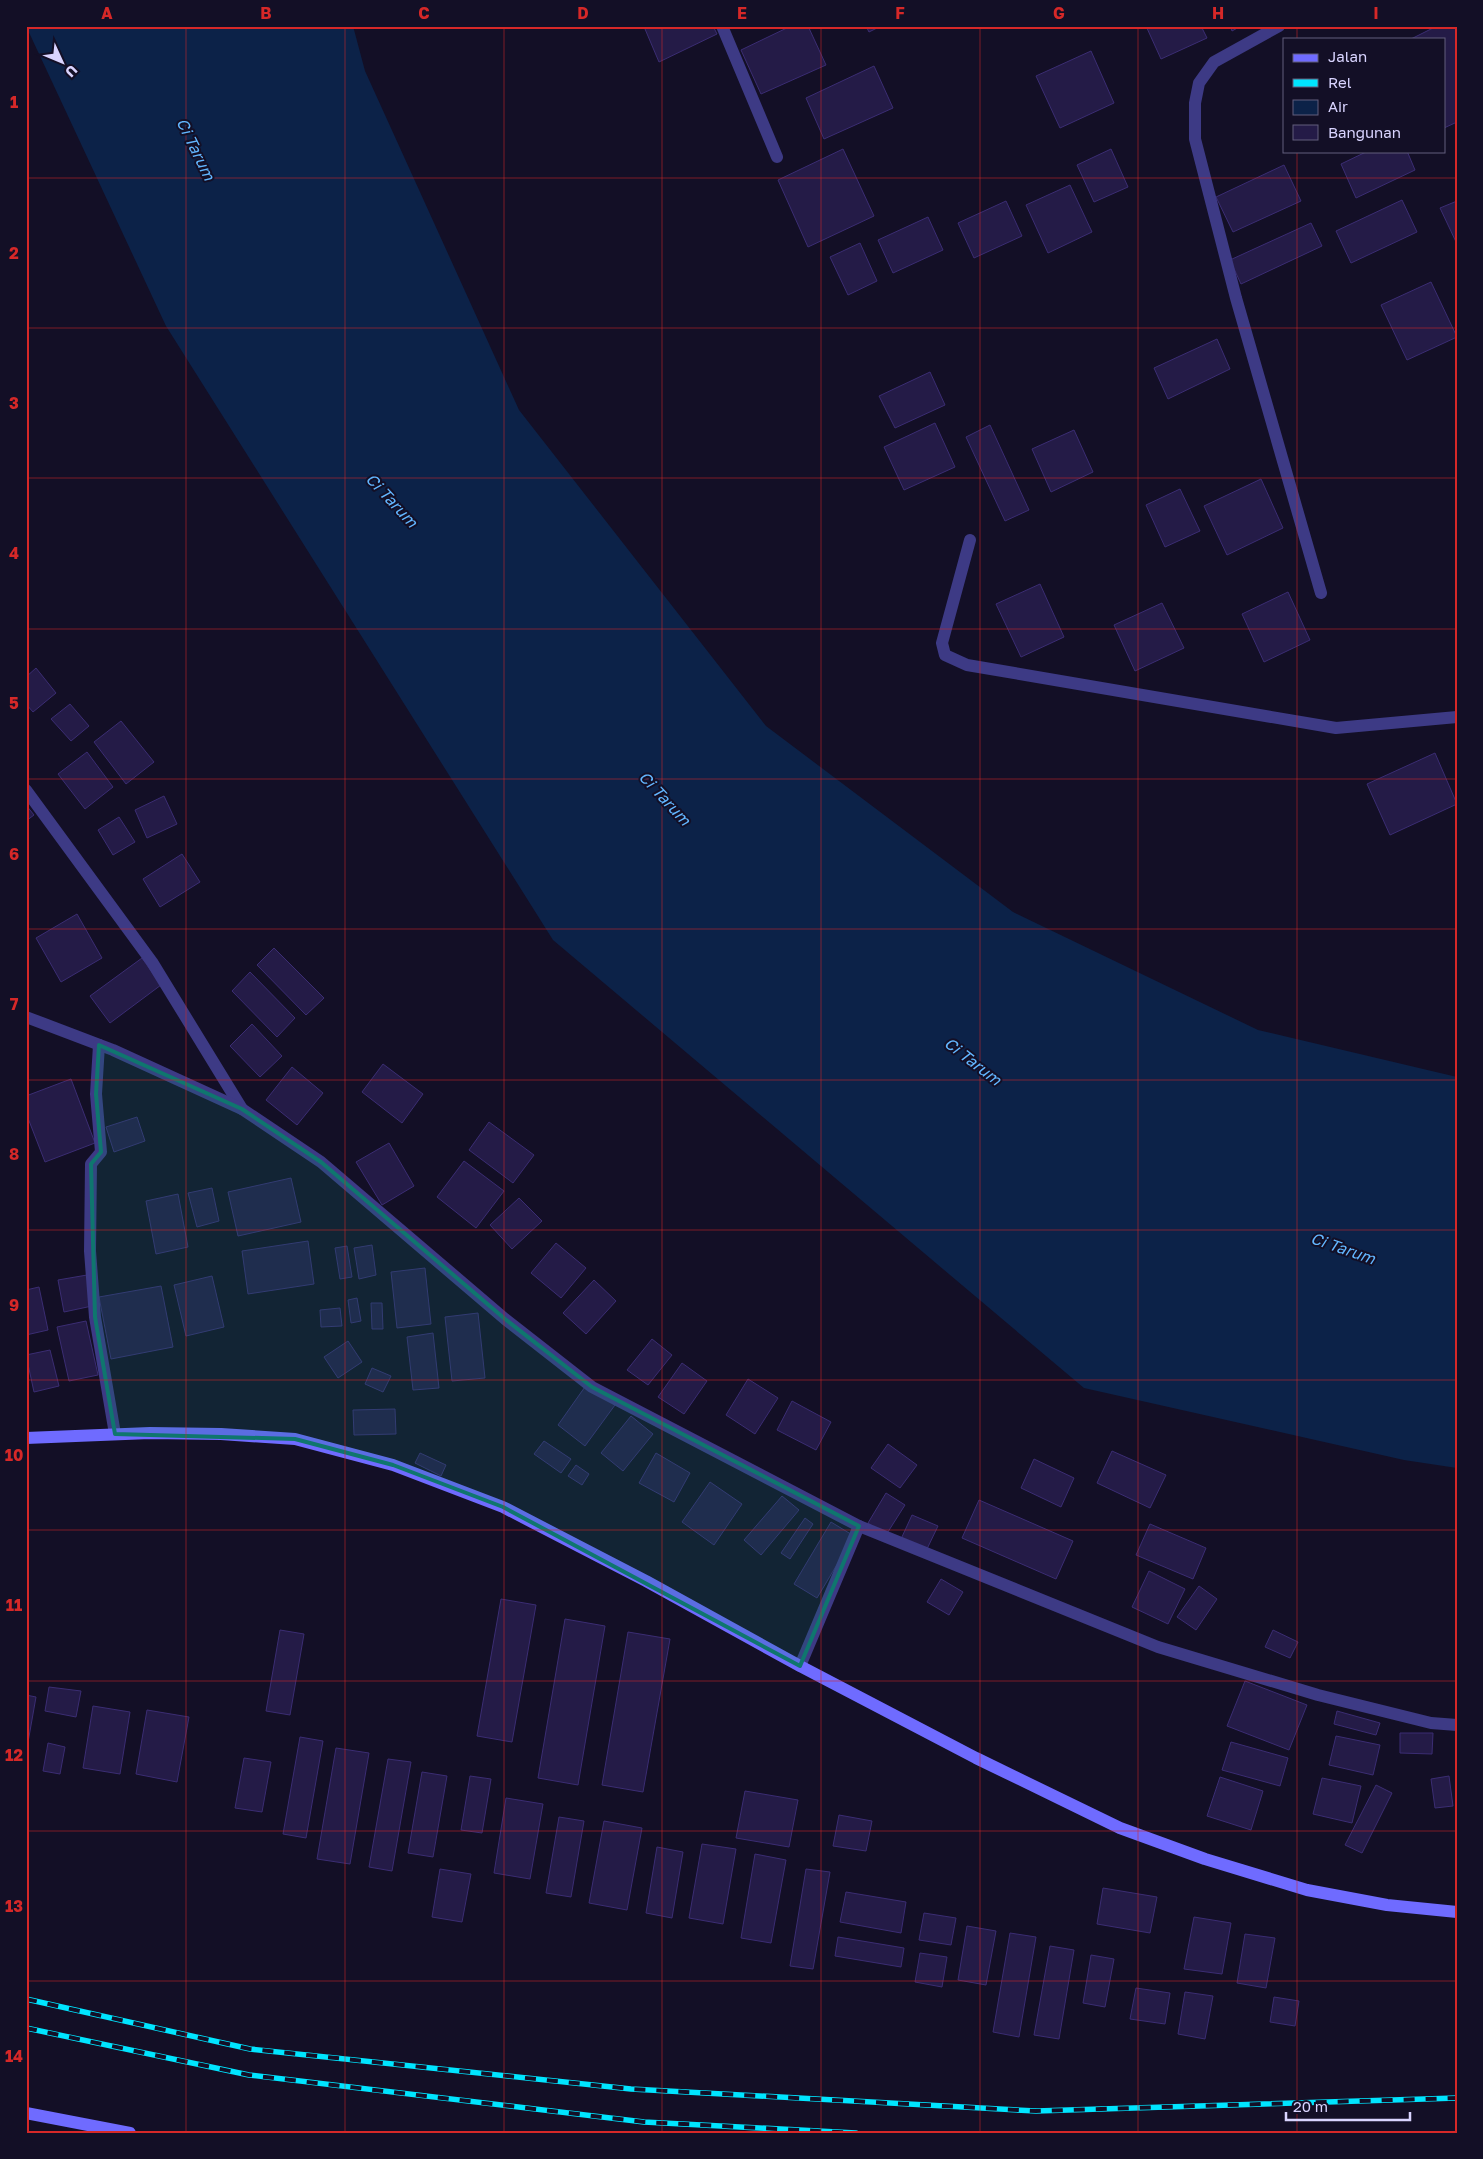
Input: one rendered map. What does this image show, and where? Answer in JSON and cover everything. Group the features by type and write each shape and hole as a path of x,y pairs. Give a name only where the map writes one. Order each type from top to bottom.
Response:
{"main road":[{"path":"26,1438 115,1434 221,1434 295,1439 393,1465 503,1507 646,1581 800,1666 976,1758 1120,1828 1205,1859 1307,1890 1387,1905 1457,1912"},
{"path":"26,2113 130,2133"}],"street":[{"path":"1279,26 1214,62 1199,83 1195,103 1195,139 1236,298 1321,593"},
{"path":"724,27 777,157"},
{"path":"970,540 942,643 945,655 953,660 967,665 1336,728 1457,717"},
{"path":"26,790 152,962 242,1109"},
{"path":"26,1017 99,1045 242,1109 320,1162 505,1319 592,1387 859,1526 1158,1648 1318,1695 1431,1723 1457,1725"},
{"path":"99,1045 96,1094 101,1152 91,1164 90,1251 95,1317 115,1434"},
{"path":"800,1666 859,1526"}],"highlighted area":[{"path":"99,1045 242,1109 321,1162 505,1319 592,1387 859,1526 800,1666 503,1507 393,1465 295,1439 115,1434 95,1317 91,1164 101,1152 96,1094"}],"water":[{"name":"Ci Tarum","path":"26,26 353,26 365,71 519,410 766,726 1013,912 1258,1030 1457,1077 1457,1468 1404,1460 1084,1388 553,940 166,326"}],"building":[{"path":"651,26 713,26 717,34 659,62 645,29"},
{"path":"791,26 808,26 826,65 761,94 741,50"},
{"path":"866,26 881,26 869,32"},
{"path":"1146,26 1201,26 1207,38 1161,59"},
{"path":"1230,26 1241,26 1232,31"},
{"path":"1437,26 1457,26 1457,122 1446,127 1446,38 1413,38"},
{"path":"1091,51 1114,103 1060,128 1036,76"},
{"path":"874,66 893,108 824,139 806,98"},
{"path":"843,149 874,216 808,247 778,180"},
{"path":"1111,149 1128,187 1094,202 1077,165"},
{"path":"1366,152 1407,152 1415,170 1356,198 1341,164"},
{"path":"1284,165 1301,201 1233,232 1216,197"},
{"path":"1070,185 1092,232 1048,253 1026,205"},
{"path":"1402,200 1417,232 1351,263 1336,231"},
{"path":"1006,201 1022,236 974,258 958,223"},
{"path":"1457,201 1457,244 1440,208"},
{"path":"928,217 943,250 893,273 878,240"},
{"path":"1311,223 1322,246 1241,284 1230,260"},
{"path":"860,243 877,281 848,295 830,257"},
{"path":"1431,282 1457,337 1407,360 1381,305"},
{"path":"1217,339 1230,369 1168,399 1154,368"},
{"path":"930,372 945,405 895,428 879,396"},
{"path":"935,423 955,467 904,490 884,447"},
{"path":"990,425 1029,510 1005,521 966,437"},
{"path":"1074,430 1093,472 1051,492 1032,449"},
{"path":"1261,479 1283,528 1227,555 1204,506"},
{"path":"1180,489 1200,531 1165,547 1146,505"},
{"path":"1040,584 1064,637 1021,657 996,604"},
{"path":"1288,592 1310,640 1264,662 1242,614"},
{"path":"1162,603 1184,648 1135,671 1114,625"},
{"path":"36,668 56,693 33,712 26,704 26,677"},
{"path":"70,704 89,726 71,741 51,719"},
{"path":"121,721 154,762 126,784 94,742"},
{"path":"87,752 113,787 85,809 58,774"},
{"path":"1435,753 1457,804 1390,835 1367,784"},
{"path":"164,796 177,824 147,838 135,810"},
{"path":"26,805 34,815 26,821"},
{"path":"119,817 135,842 113,855 98,830"},
{"path":"182,854 200,882 160,907 143,879"},
{"path":"77,914 102,958 61,982 36,938"},
{"path":"274,948 324,998 306,1015 257,965"},
{"path":"142,958 161,985 110,1023 90,996"},
{"path":"250,972 295,1018 277,1037 232,991"},
{"path":"252,1024 282,1056 260,1077 230,1046"},
{"path":"383,1064 423,1094 402,1123 362,1092"},
{"path":"292,1067 323,1093 297,1125 266,1100"},
{"path":"71,1079 95,1143 45,1162 26,1113 26,1096"},
{"path":"137,1117 145,1141 114,1152 106,1127"},
{"path":"489,1122 534,1155 513,1183 469,1150"},
{"path":"389,1143 414,1186 382,1205 356,1162"},
{"path":"464,1161 504,1191 476,1228 437,1197"},
{"path":"291,1178 301,1222 238,1236 228,1192"},
{"path":"212,1188 219,1221 197,1227 188,1193"},
{"path":"178,1194 188,1247 156,1254 146,1201"},
{"path":"519,1198 542,1221 512,1249 490,1225"},
{"path":"308,1241 314,1284 248,1294 242,1251"},
{"path":"556,1243 586,1268 561,1298 531,1273"},
{"path":"372,1245 376,1275 359,1279 354,1248"},
{"path":"347,1246 352,1277 340,1279 335,1248"},
{"path":"425,1268 431,1324 397,1328 391,1272"},
{"path":"87,1275 92,1306 64,1312 58,1280"},
{"path":"212,1276 224,1327 186,1336 174,1285"},
{"path":"594,1280 616,1301 586,1334 563,1313"},
{"path":"161,1286 173,1347 111,1359 99,1297"},
{"path":"39,1287 48,1330 26,1335 26,1290"},
{"path":"357,1298 361,1321 351,1323 348,1300"},
{"path":"371,1303 382,1303 383,1329 372,1329"},
{"path":"340,1308 342,1326 321,1327 320,1310"},
{"path":"478,1313 485,1378 452,1381 445,1317"},
{"path":"86,1321 98,1375 69,1381 57,1327"},
{"path":"433,1333 439,1388 413,1390 407,1337"},
{"path":"652,1339 672,1355 648,1385 627,1370"},
{"path":"348,1341 362,1362 338,1378 324,1357"},
{"path":"50,1350 59,1386 34,1392 26,1355"},
{"path":"682,1363 707,1381 684,1414 658,1397"},
{"path":"372,1368 391,1376 383,1392 365,1384"},
{"path":"748,1379 778,1398 755,1434 726,1415"},
{"path":"587,1384 615,1405 585,1446 558,1425"},
{"path":"792,1401 831,1422 816,1450 777,1430"},
{"path":"395,1409 396,1434 354,1435 353,1410"},
{"path":"631,1416 653,1434 623,1471 601,1453"},
{"path":"544,1441 571,1459 561,1473 534,1454"},
{"path":"888,1444 917,1465 900,1488 871,1468"},
{"path":"1112,1451 1166,1475 1150,1508 1097,1483"},
{"path":"420,1453 446,1465 441,1476 415,1463"},
{"path":"656,1453 690,1473 674,1502 639,1483"},
{"path":"1034,1459 1074,1478 1061,1507 1021,1488"},
{"path":"576,1465 589,1474 582,1485 568,1476"},
{"path":"710,1482 742,1504 714,1545 682,1522"},
{"path":"886,1493 905,1505 886,1535 868,1523"},
{"path":"782,1496 799,1510 761,1555 744,1540"},
{"path":"979,1500 1073,1541 1056,1579 962,1538"},
{"path":"912,1515 938,1526 926,1551 901,1539"},
{"path":"805,1518 813,1524 790,1559 781,1553"},
{"path":"831,1522 854,1536 817,1598 794,1584"},
{"path":"1150,1524 1206,1548 1193,1579 1136,1555"},
{"path":"1149,1571 1185,1589 1168,1624 1132,1607"},
{"path":"941,1579 963,1592 949,1615 927,1602"},
{"path":"1199,1586 1217,1599 1196,1630 1177,1617"},
{"path":"501,1599 536,1605 512,1742 477,1736"},
{"path":"565,1619 605,1626 578,1785 538,1778"},
{"path":"280,1630 304,1634 290,1715 266,1711"},
{"path":"1273,1630 1298,1642 1290,1658 1265,1647"},
{"path":"628,1632 670,1639 643,1792 602,1785"},
{"path":"1245,1681 1307,1705 1289,1750 1227,1726"},
{"path":"49,1687 81,1691 76,1717 45,1711"},
{"path":"26,1695 36,1697 27,1748 26,1748"},
{"path":"93,1706 130,1712 120,1774 83,1768"},
{"path":"147,1710 189,1717 177,1782 136,1774"},
{"path":"1337,1711 1380,1723 1376,1735 1334,1724"},
{"path":"1400,1733 1433,1733 1432,1754 1400,1753"},
{"path":"1336,1736 1380,1745 1373,1775 1329,1765"},
{"path":"300,1737 323,1741 306,1838 283,1834"},
{"path":"1231,1742 1288,1758 1280,1786 1222,1770"},
{"path":"48,1743 65,1747 60,1774 43,1771"},
{"path":"336,1748 369,1753 350,1864 317,1859"},
{"path":"244,1758 271,1762 262,1812 235,1808"},
{"path":"388,1759 411,1762 392,1871 369,1867"},
{"path":"422,1772 447,1776 433,1857 408,1853"},
{"path":"470,1776 491,1779 482,1833 461,1830"},
{"path":"1449,1776 1453,1806 1435,1808 1431,1779"},
{"path":"1220,1777 1263,1791 1251,1830 1207,1816"},
{"path":"1322,1778 1361,1786 1352,1823 1313,1814"},
{"path":"1376,1785 1392,1793 1362,1853 1345,1845"},
{"path":"745,1791 798,1800 789,1847 736,1838"},
{"path":"506,1798 543,1804 530,1879 494,1873"},
{"path":"839,1815 872,1821 866,1851 833,1846"},
{"path":"559,1817 584,1821 571,1897 546,1893"},
{"path":"604,1821 642,1828 627,1910 589,1903"},
{"path":"702,1844 736,1849 723,1924 689,1918"},
{"path":"657,1847 683,1852 672,1918 646,1913"},
{"path":"755,1854 786,1860 771,1943 741,1938"},
{"path":"440,1869 471,1874 462,1922 432,1917"},
{"path":"806,1869 830,1872 813,1969 790,1966"},
{"path":"1103,1888 1157,1897 1150,1933 1097,1924"},
{"path":"846,1892 906,1902 901,1933 840,1922"},
{"path":"924,1913 956,1918 951,1945 919,1940"},
{"path":"1194,1917 1231,1923 1222,1974 1184,1969"},
{"path":"967,1926 996,1931 986,1985 958,1980"},
{"path":"1010,1933 1036,1937 1019,2037 993,2032"},
{"path":"1245,1934 1275,1938 1266,1988 1237,1983"},
{"path":"838,1937 904,1948 901,1967 835,1956"},
{"path":"1050,1946 1074,1950 1059,2039 1034,2035"},
{"path":"920,1953 947,1957 942,1987 915,1982"},
{"path":"1091,1955 1114,1959 1105,2007 1083,2003"},
{"path":"1136,1988 1170,1993 1165,2024 1130,2019"},
{"path":"1185,1992 1213,1996 1205,2039 1178,2034"},
{"path":"1274,1997 1299,2001 1295,2026 1270,2022"}],"railway":[{"path":"26,1999 250,2049 631,2089 1036,2111 1457,2098"},
{"path":"26,2028 249,2075 644,2122 856,2133"}]}
